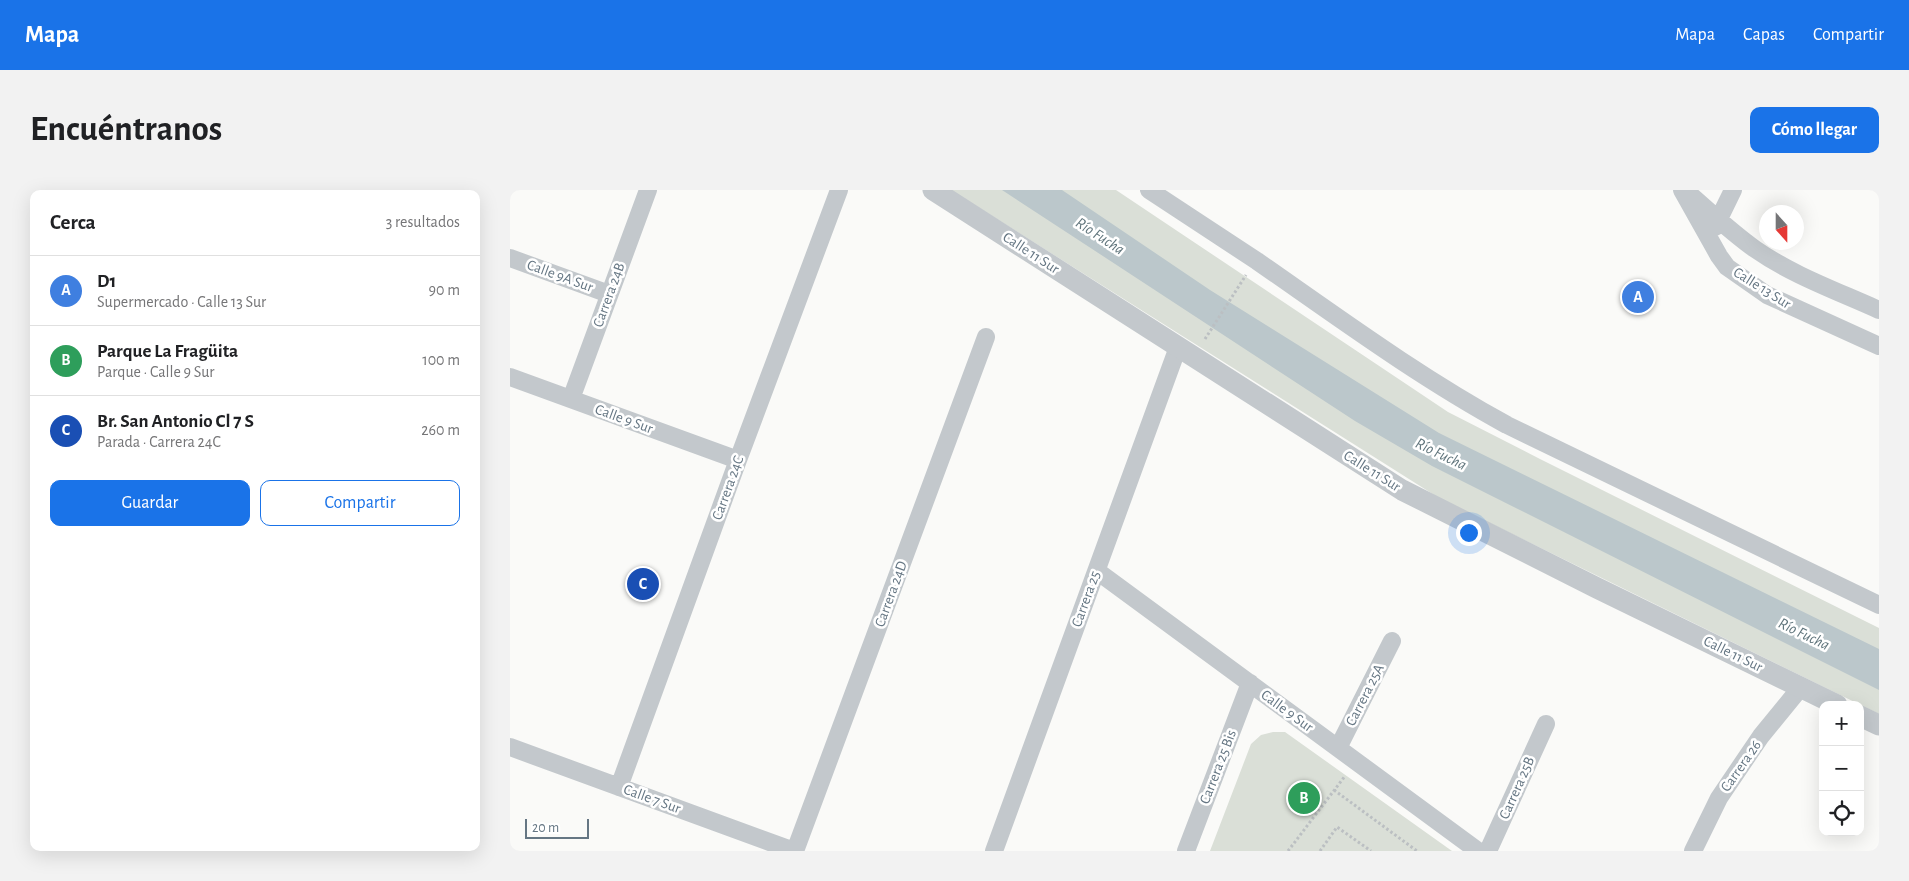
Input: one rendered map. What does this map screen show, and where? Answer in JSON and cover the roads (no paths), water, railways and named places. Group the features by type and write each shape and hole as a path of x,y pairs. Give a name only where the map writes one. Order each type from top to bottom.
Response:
{"street":[{"name":"Carrera 24B","path":"571,399 648,190"},
{"name":"Carrera 24C","path":"619,787 839,190"},
{"name":"Calle 11 Sur","path":"933,190 1402,490 1579,580 1829,701"},
{"path":"1149,190 1256,260 1405,365 1486,414 1879,605"},
{"name":"Calle 13 Sur","path":"1684,190 1754,248 1771,259 1879,310"},
{"name":"Calle 13 Sur","path":"1684,190 1709,239 1727,267 1767,295 1879,346"},
{"path":"1709,239 1733,190"},
{"name":"Calle 9A Sur","path":"510,258 609,294"},
{"name":"Carrera 24D","path":"795,851 986,337"},
{"name":"Carrera 25","path":"994,851 1178,347"},
{"name":"Calle 9 Sur","path":"510,377 738,460"},
{"name":"Calle 9 Sur","path":"1097,570 1478,851"},
{"name":"Carrera 25A","path":"1338,748 1392,641"},
{"name":"Carrera 25 Bis","path":"1186,851 1250,683"},
{"name":"Carrera 26","path":"1693,851 1719,798 1761,736 1801,687"},
{"path":"1864,718 1879,725"},
{"name":"Carrera 25B","path":"1488,851 1546,724"},
{"name":"Calle 7 Sur","path":"510,748 795,851"}],"water":[{"name":"Río Fucha","path":"1002,190 1062,190 1210,290 1439,433 1879,649 1879,690 1432,466 1355,421"}],"place":[{"name":"D1","path":"1638,297"},
{"name":"Br. San Antonio Cl 7 S","path":"643,584"},
{"name":"Parque La Fragüita","path":"1304,798"}]}
